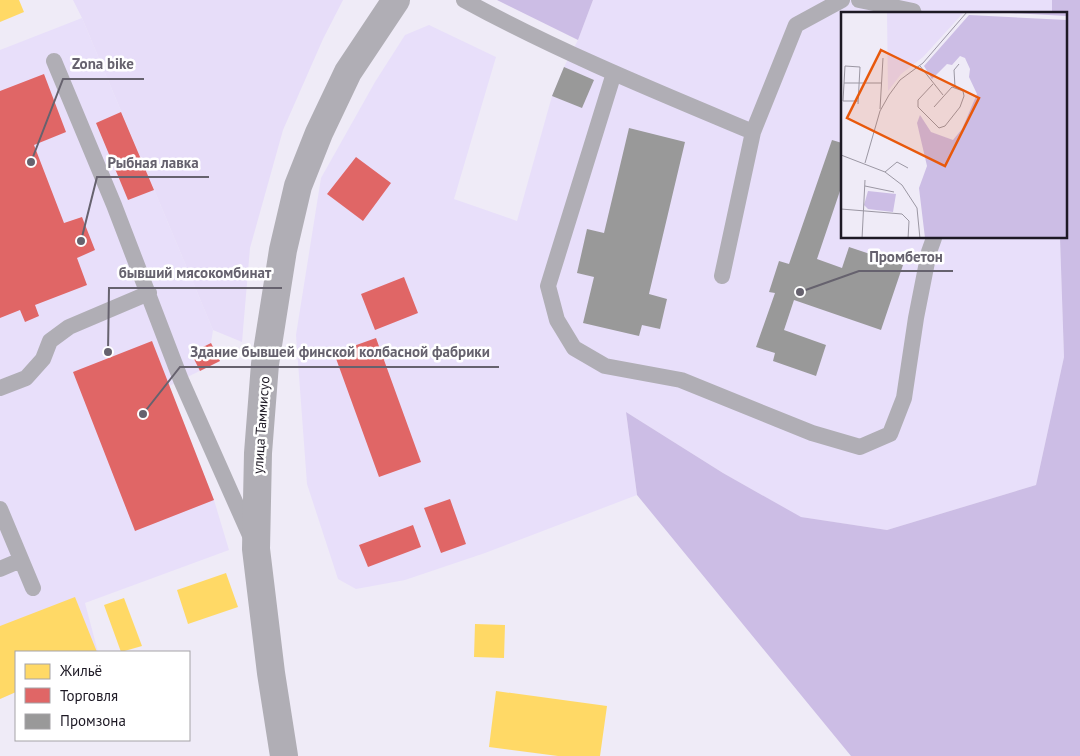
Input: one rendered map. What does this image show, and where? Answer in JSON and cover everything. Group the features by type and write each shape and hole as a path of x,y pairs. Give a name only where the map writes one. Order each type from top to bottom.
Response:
{"street":[{"name":"улица Таммисуо","path":"284,756 256,549 258,453 265,364 283,250 298,186 318,133 348,72 396,0"}],"lane":[{"path":"464,0 571,54 753,132"},
{"path":"722,276 753,132 796,26 823,4 842,0"},
{"path":"859,0 913,12"},
{"path":"54,61 114,205 181,380 256,549"},
{"path":"614,73 548,286 557,320 574,348 605,366 681,380 812,433 860,447 890,434 904,398 916,318 929,252 934,239"},
{"path":"0,388 26,378 42,359 50,341 68,327 149,293"},
{"path":"0,509 33,588"},
{"path":"0,569 21,560"}],"shaded area":[{"path":"73,0 343,0 323,39 283,130 250,248 242,342 213,330"},
{"path":"497,0 593,0 578,40"},
{"path":"593,0 1052,0 1052,12 841,12 841,239 1060,239 1064,357 1036,485 887,530 800,517 723,473 626,412 637,495 485,553 405,580 356,589 338,579 307,484 296,335 321,178 375,82 405,35 429,25 496,57 454,199 517,221 552,96 578,40"},
{"path":"1052,0 1080,0 1080,756 851,756 637,495 626,412 723,473 801,517 887,530 1036,485 1064,357 1060,239 1068,239 1068,12 1052,12"},
{"path":"82,18 213,330 211,343 220,361 169,386 214,500 229,550 85,603 98,651 15,651 15,692 0,699 0,50"}],"building: Жильё":[{"path":"0,0 19,0 24,12 0,22"},
{"path":"226,573 238,607 188,624 177,590"},
{"path":"75,597 97,651 15,651 15,692 0,699 0,626"},
{"path":"124,598 142,646 121,651 104,605"},
{"path":"475,624 505,625 504,658 474,657"},
{"path":"496,691 607,706 600,756 558,756 489,747"}],"building: Торговля":[{"path":"44,74 66,132 34,145 64,223 82,217 95,250 77,258 87,285 35,305 39,316 25,322 20,310 0,318 0,91"},
{"path":"121,112 154,190 128,200 96,123"},
{"path":"356,157 391,183 363,221 327,194"},
{"path":"404,277 418,313 375,330 361,294"},
{"path":"376,338 421,462 379,477 334,353"},
{"path":"152,341 214,500 135,531 73,372"},
{"path":"211,343 220,361 200,371 191,353"},
{"path":"450,499 466,544 441,553 424,508"},
{"path":"413,525 421,547 368,567 359,545"}],"building: Промзона":[{"path":"564,67 594,80 582,108 552,96"},
{"path":"629,128 685,142 649,294 667,299 660,329 642,325 639,336 583,323 594,277 577,273 587,229 604,233"},
{"path":"832,140 841,143 841,188 817,259 842,268 849,247 903,265 881,330 794,300 784,330 826,345 816,376 773,361 775,353 756,347 775,293 769,292 779,261 789,264"}],"place":[{"name":"Zona bike","path":"31,162"},
{"name":"Рыбная лавка","path":"81,241"},
{"name":"Промбетон","path":"800,292"},
{"name":"бывший мясокомбинат","path":"108,352"},
{"name":"Здание бывшей финской колбасной фабрики","path":"143,414"}]}
